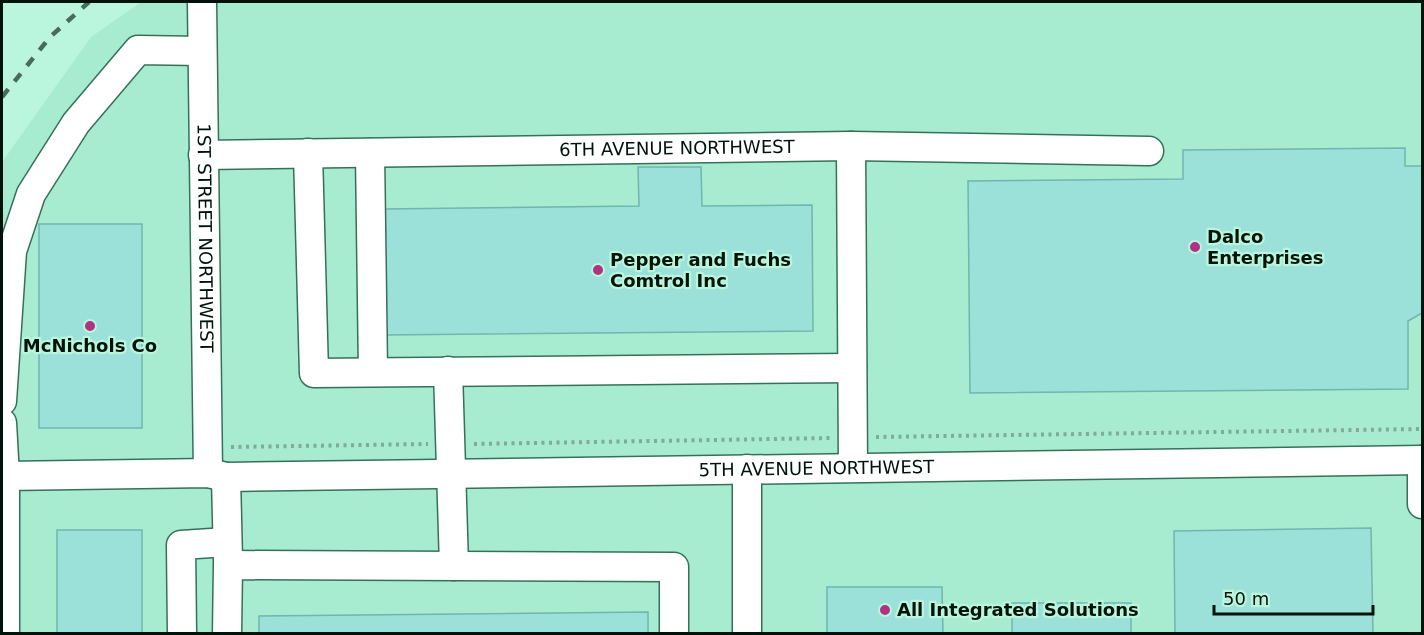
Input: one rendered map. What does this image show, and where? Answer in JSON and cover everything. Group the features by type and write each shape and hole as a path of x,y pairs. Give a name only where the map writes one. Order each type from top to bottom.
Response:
{"street":[{"name":"1ST STREET NORTHWEST","path":"202,2 203,155 214,466 228,554 227,633"},
{"path":"2,401 12,251 31,194 76,123 138,50 202,51"},
{"path":"850,146 853,467"},
{"name":"6TH AVENUE NORTHWEST","path":"203,155 850,146 1149,151"},
{"path":"308,153 314,373 852,368"},
{"path":"370,153 373,372"},
{"path":"448,371 454,566"},
{"path":"2,423 5,477 5,633"},
{"path":"1422,460 1422,504"},
{"name":"5TH AVENUE NORTHWEST","path":"5,477 214,466 451,472 1422,460"},
{"path":"747,469 747,633"},
{"path":"182,633 181,545 228,554 454,566 674,567 674,633"}],"path":[{"path":"214,466 450,444 1422,429"}],"shaded area":[{"path":"141,2 1422,2 1422,633 2,634 2,162 91,37"}],"building":[{"name":"Dalco Enterprises","path":"1405,148 1405,166 1422,166 1422,313 1408,321 1408,389 970,393 968,181 1183,179 1183,150"},
{"name":"Pepper and Fuchs Comtrol Inc","path":"638,167 701,167 702,206 812,205 813,331 385,335 384,209 639,206"},
{"name":"McNichols Co","path":"39,224 142,224 142,428 39,428"},
{"path":"1371,528 1373,634 1175,634 1174,531"},
{"path":"57,530 142,530 142,634 57,634"},
{"name":"All Integrated Solutions","path":"827,587 942,587 943,634 827,634"},
{"path":"1012,603 1131,603 1131,634 1012,634"},
{"path":"648,612 648,634 259,634 259,616"}],"railway":[{"path":"2,97 50,37 89,2"}],"place":[{"name":"Dalco Enterprises","path":"1195,247"},
{"name":"Pepper and Fuchs Comtrol Inc","path":"598,270"},
{"name":"McNichols Co","path":"90,326"},
{"name":"All Integrated Solutions","path":"885,610"}]}
